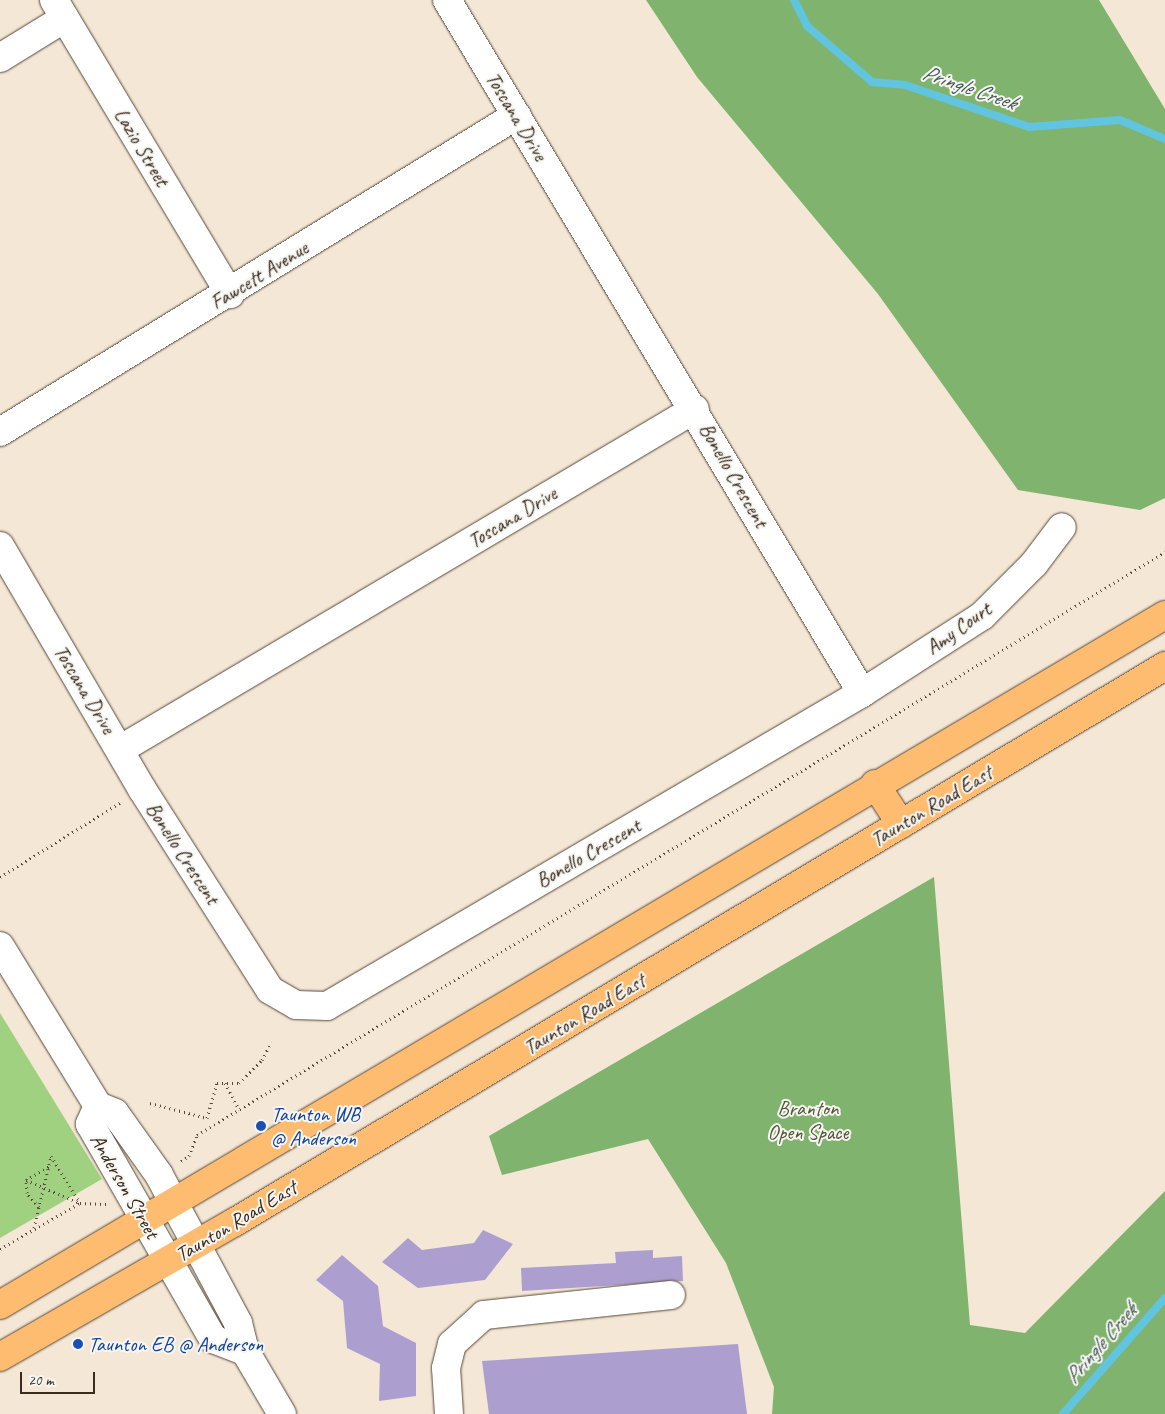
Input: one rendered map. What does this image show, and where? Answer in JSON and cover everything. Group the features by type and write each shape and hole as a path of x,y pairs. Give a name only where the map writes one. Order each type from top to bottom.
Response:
{"main road":[{"path":"0,1305 146,1222 875,784 1165,615"},
{"name":"Taunton Road East","path":"0,1357 169,1261 1165,666"},
{"path":"1059,678 1084,714"},
{"path":"875,784 901,824"}],"street":[{"name":"Toscana Drive","path":"0,546 121,749 695,409 447,0"},
{"path":"0,58 59,9"},
{"name":"Lazio Street","path":"59,9 230,294"},
{"name":"Fawcett Avenue","path":"0,432 230,294 516,115"},
{"name":"Bonello Crescent","path":"121,749 142,789 270,990 296,1005 327,1006 862,693 695,409"},
{"name":"Amy Court","path":"862,693 982,616 1034,564 1062,527"},
{"name":"Anderson Street","path":"0,946 98,1106 115,1113 159,1175 197,1243 238,1323 245,1351 282,1414"},
{"name":"Anderson Street","path":"98,1106 90,1124 213,1339 245,1351"},
{"path":"449,1414 446,1368 452,1344 484,1315 671,1295"}],"path":[{"path":"159,1175 188,1156 197,1134 1165,552"},
{"path":"0,877 142,789"},
{"path":"150,1102 207,1118 216,1083 239,1083 262,1060 271,1042"},
{"path":"224,1083 239,1109"},
{"path":"34,1228 51,1156 80,1204"},
{"path":"26,1180 49,1166"},
{"path":"26,1180 80,1204 108,1204 130,1192"},
{"path":"26,1180 27,1193 39,1208"},
{"path":"0,1249 34,1228 80,1204"}],"green space":[{"path":"646,0 1099,0 1165,109 1165,498 1140,510 1018,490 878,294 697,77"},
{"name":"Branton Open Space","path":"934,877 970,1325 1025,1333 1165,1191 1165,1414 772,1414 774,1387 726,1263 648,1139 502,1175 489,1136"},
{"path":"0,1013 102,1179 0,1238"}],"building":[{"path":"483,1230 513,1244 485,1280 418,1288 382,1262 408,1238 422,1250 474,1243"},
{"path":"653,1250 653,1258 682,1256 683,1281 522,1291 521,1268 616,1263 615,1252"},
{"path":"342,1255 378,1286 383,1326 416,1343 416,1396 379,1401 380,1364 347,1348 343,1301 316,1280"},
{"path":"738,1344 747,1414 489,1414 482,1361"}],"waterway":[{"name":"Pringle Creek","path":"794,0 807,26 872,82 905,85 1029,127 1120,120 1165,139"},
{"name":"Pringle Creek","path":"1063,1414 1165,1298"}],"place":[{"name":"Taunton WB @ Anderson","path":"261,1126"},
{"name":"Taunton EB @ Anderson","path":"78,1344"}]}
